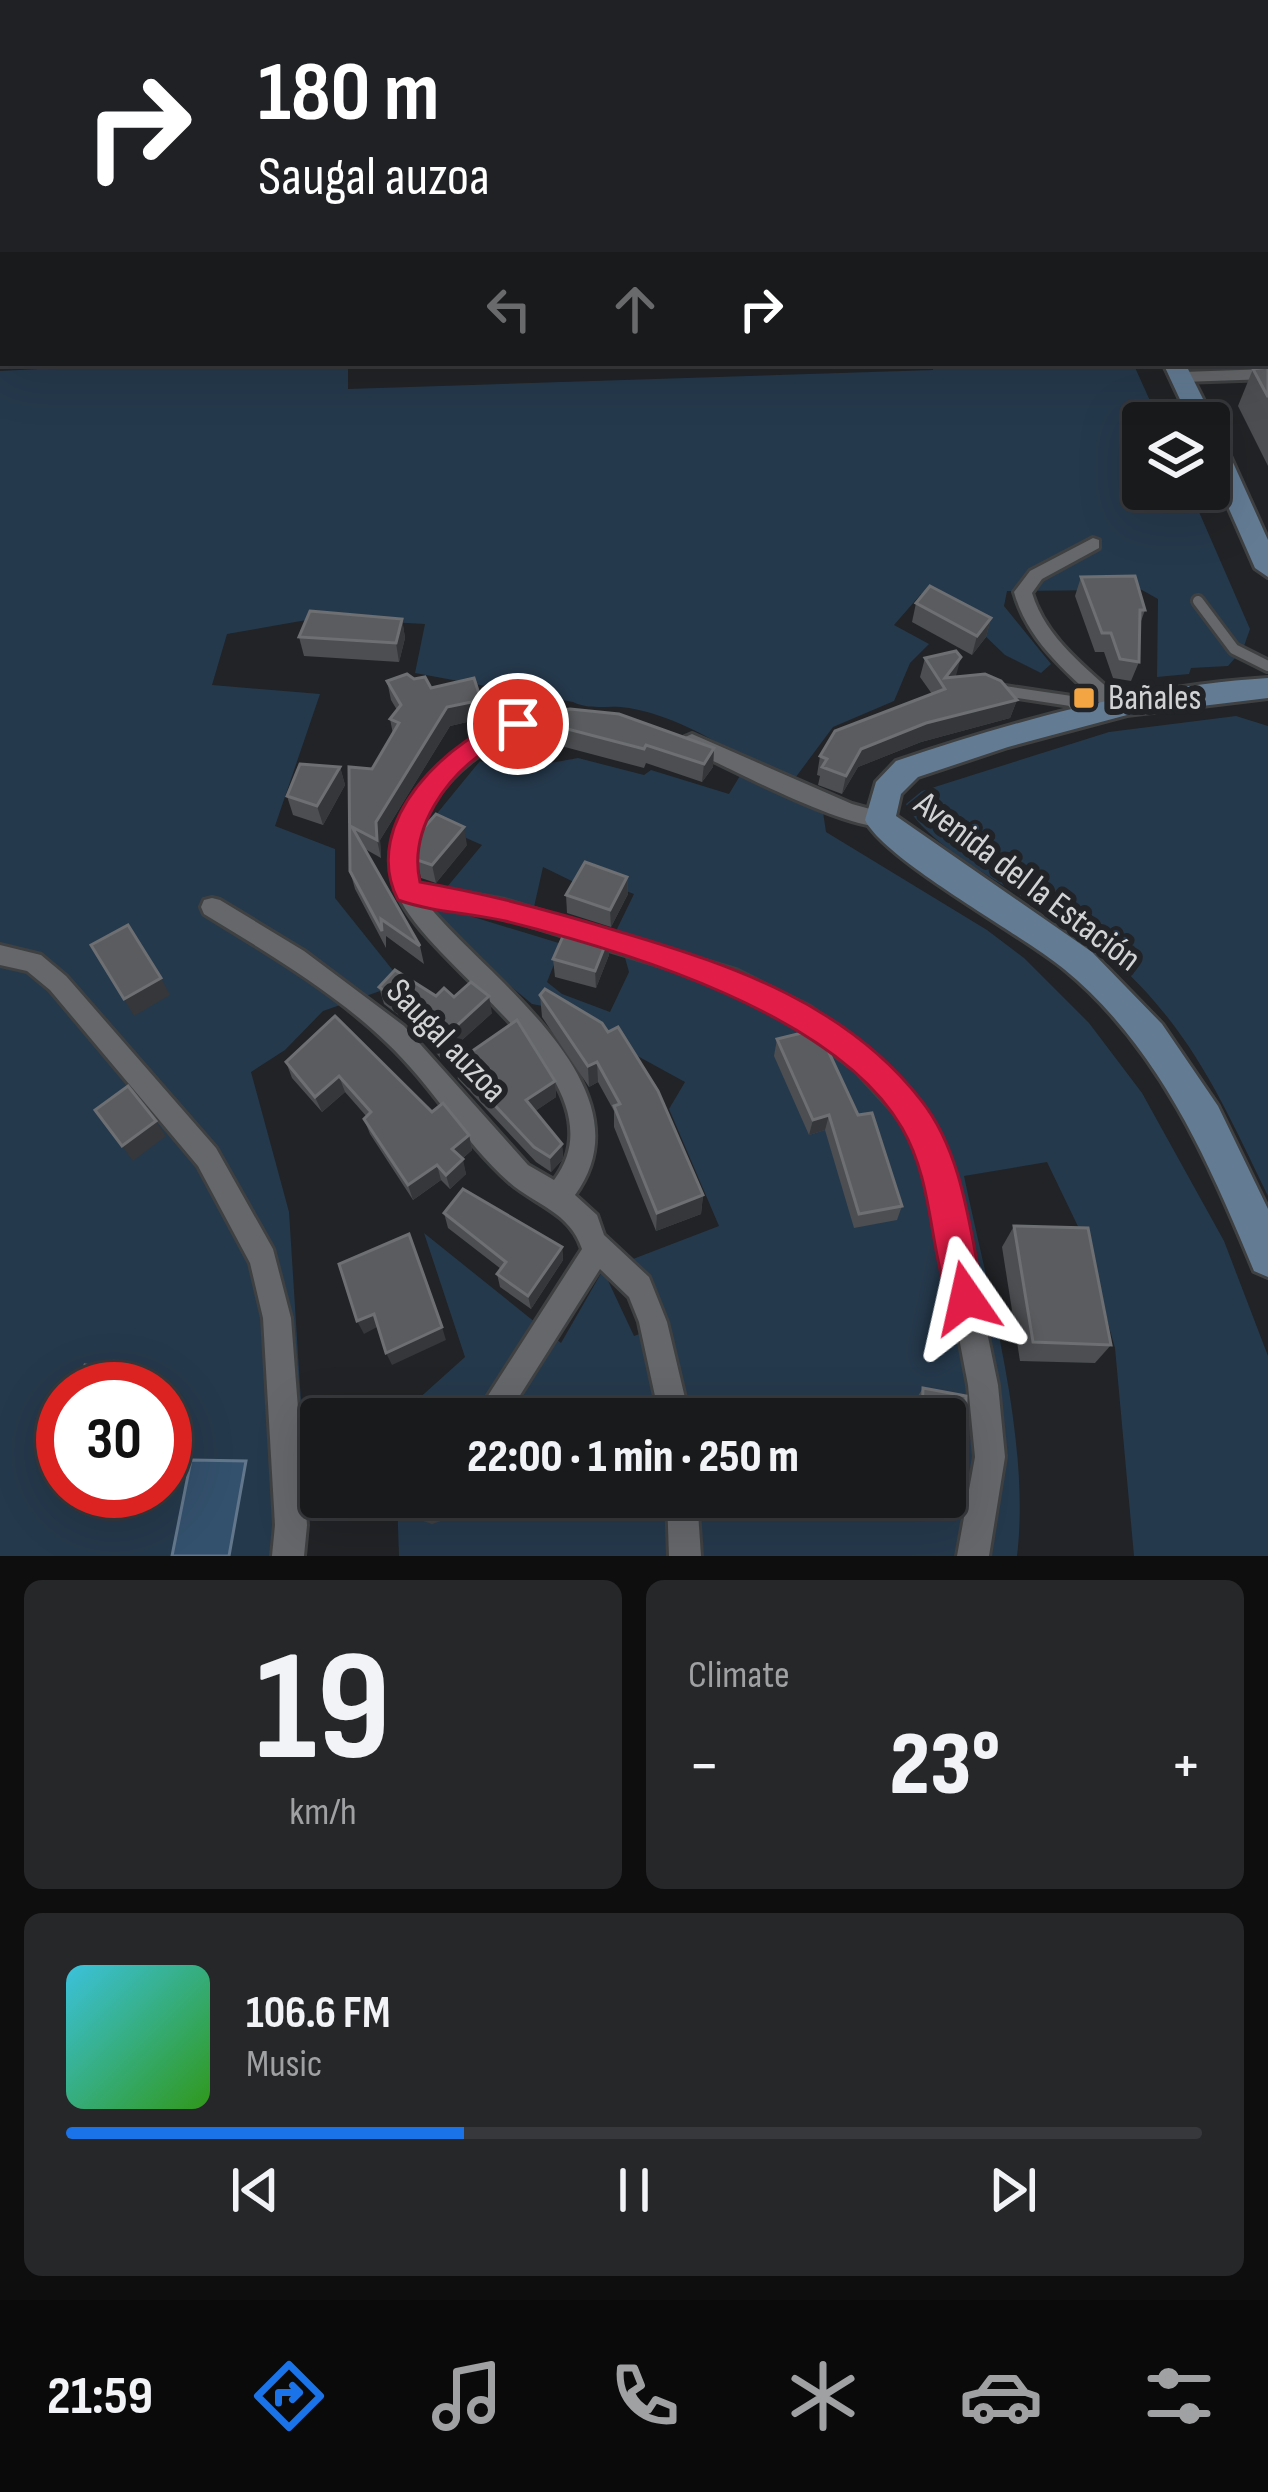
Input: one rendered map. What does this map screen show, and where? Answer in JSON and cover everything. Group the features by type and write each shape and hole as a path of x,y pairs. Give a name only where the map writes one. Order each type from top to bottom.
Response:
{"street":[{"path":"1193,402 1178,370 1268,374"},
{"path":"1230,483 1268,568"},
{"path":"1093,544 1036,575 1023,592 1024,601 1044,634 1114,705"},
{"name":"Avenida del la Estación","path":"1268,688 1199,691 1114,705 907,769 890,782 881,798 880,820 932,863 1040,931 1100,977 1156,1037 1201,1109 1244,1194 1268,1257"},
{"path":"577,718 518,724 483,739 451,765 410,823 402,866 408,892 505,909 728,977 801,1015 864,1062 911,1112 940,1168 983,1385 990,1457 973,1556"},
{"path":"679,735 847,811 880,820"},
{"name":"Saugal auzoa","path":"408,892 437,934 473,965 562,1067 586,1141 578,1179 558,1197"},
{"name":"Saugal auzoa","path":"212,907 296,958 395,1034 519,1174 558,1197 587,1223 594,1244 639,1287 653,1322 670,1398"},
{"path":"0,956 33,962 58,982 207,1156 263,1259 277,1318 291,1525 288,1556"},
{"path":"502,1398 596,1251 594,1244"},
{"path":"683,1518 685,1556"}],"lane":[{"path":"1198,602 1225,644 1246,660 1268,666"},
{"path":"980,686 1071,701 1081,713"}],"shaded area":[{"path":"95,366 348,366 348,389 933,370 932,366 1134,366 1151,402 1122,402 1122,510 1198,510 1250,629 1243,649 1228,666 1191,668 1189,674 1157,677 1158,599 1133,585 1111,590 1007,591 1004,606 1051,664 1041,673 1005,655 954,606 921,594 894,625 929,644 910,663 894,701 833,727 784,793 823,812 826,832 987,930 1024,958 1089,1023 1142,1093 1224,1241 1268,1356 1268,1556 1134,1556 1115,1348 1086,1243 1047,1162 964,1176 1013,1415 1020,1511 1017,1556 399,1556 398,1518 966,1518 966,1398 419,1398 465,1357 424,1233 561,1343 603,1270 634,1336 667,1324 633,1259 719,1226 669,1109 685,1082 548,1007 532,1004 444,931 430,911 457,912 562,944 547,982 562,994 610,1012 629,972 617,929 634,894 583,875 578,884 543,867 534,907 447,887 482,845 430,822 480,761 512,770 578,758 644,775 651,770 729,794 741,774 742,757 688,727 644,711 587,706 415,673 425,624 318,618 227,634 212,685 320,694 275,826 335,849 335,898 403,983 323,1011 285,1050 251,1072 289,1212 301,1398 303,1556 0,1556 0,371"},
{"path":"1236,716 1268,726 1268,1196 1200,1065 1160,1007 1105,952 941,843 906,804 922,791 1109,732"},
{"path":"192,1460 246,1461 229,1556 172,1556 180,1518 192,1518"}],"building":[{"path":"1268,367 1268,397 1253,369"},
{"path":"1135,576 1145,610 1140,610 1139,662 1120,659 1111,633 1102,633 1081,577"},
{"path":"930,586 991,618 977,636 916,603"},
{"path":"310,611 402,619 396,643 299,637"},
{"path":"956,651 961,657 945,678 985,674 1001,681 1017,700 926,723 861,749 846,776 822,767 827,759 820,756 835,731 945,689 925,658"},
{"path":"407,674 414,679 425,677 431,688 474,678 481,700 447,707 376,822 377,840 352,827 420,946 381,919 382,931 350,871 349,767 372,769 399,723 390,719 401,705 387,681"},
{"path":"570,709 619,714 714,748 704,764 646,745 644,749 560,727 532,731 531,714"},
{"path":"300,764 340,767 317,806 287,796"},
{"path":"436,814 464,827 432,865 417,860 415,838"},
{"path":"585,862 627,877 610,910 566,895"},
{"path":"128,925 161,978 124,999 91,945"},
{"path":"568,925 608,938 595,971 553,959"},
{"path":"395,970 436,996 444,988 454,997 471,982 489,996 438,1043 416,1015 379,987"},
{"path":"545,989 602,1023 608,1032 618,1027 658,1091 703,1195 657,1213 614,1106 620,1104 597,1062 588,1066 540,995"},
{"path":"335,1016 432,1112 443,1103 469,1135 452,1149 463,1159 446,1175 437,1165 408,1185 364,1119 371,1112 339,1076 315,1097 286,1062"},
{"path":"517,1020 555,1081 526,1100 562,1144 550,1157 534,1147 455,1063"},
{"path":"818,1029 858,1115 872,1113 902,1206 859,1214 829,1115 813,1120 777,1039"},
{"path":"128,1086 156,1121 122,1146 95,1110"},
{"path":"463,1189 562,1247 528,1296 497,1274 506,1262 444,1213"},
{"path":"1014,1226 1088,1228 1111,1345 1033,1342"},
{"path":"409,1234 442,1327 386,1353 374,1314 357,1321 339,1264"},
{"path":"923,1388 966,1396 966,1398 923,1398"}],"place":[{"name":"Bañales","path":"1084,698"}],"route":[{"path":"518,724 483,739 451,765 427,794 410,823 402,866 408,892 505,909 728,977 801,1015 864,1062 911,1112 940,1168 966,1298"}]}
